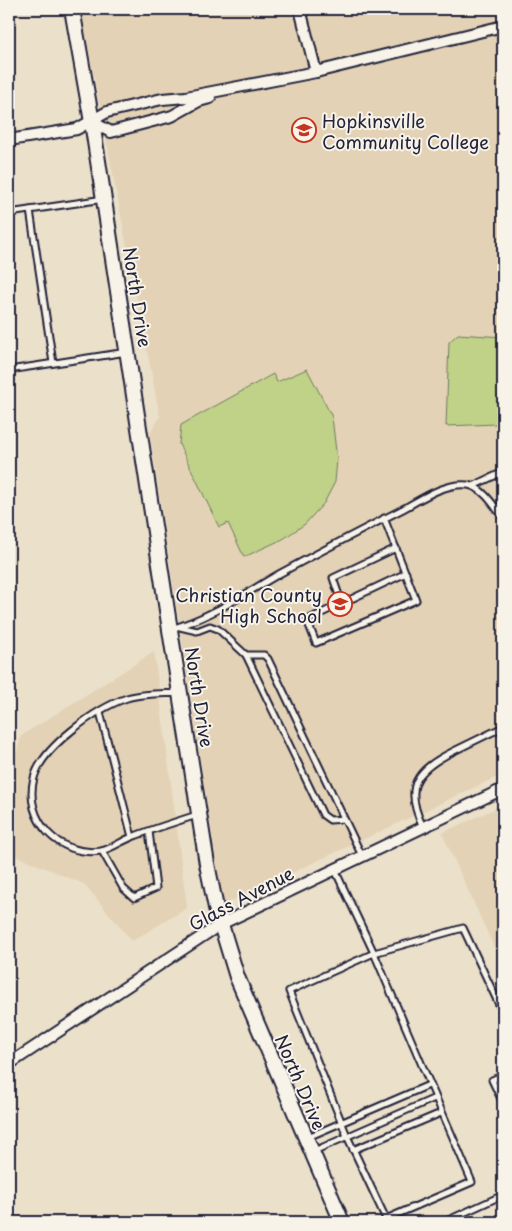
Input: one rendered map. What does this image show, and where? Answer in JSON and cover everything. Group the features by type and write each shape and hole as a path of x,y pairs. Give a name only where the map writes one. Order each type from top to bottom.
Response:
{"main road":[{"name":"North Drive","path":"72,9 175,628 180,693 207,864 221,924 241,986 342,1222"}],"street":[{"path":"300,9 316,72"},
{"path":"9,140 77,129 107,112 153,101 186,97 316,72 503,26"},
{"path":"92,122 110,132 172,116 199,101 258,83"},
{"name":"Glass Avenue","path":"9,1064 221,924 503,789"}],"lane":[{"path":"9,213 104,199"},
{"path":"30,210 53,363"},
{"path":"9,370 128,352"},
{"path":"175,628 223,607 384,518 438,491 461,485 473,486 503,472"},
{"path":"473,486 496,508 503,518"},
{"path":"496,508 503,504"},
{"path":"384,518 406,573 416,600 316,643 307,620 406,573"},
{"path":"342,604 333,578 396,548"},
{"path":"175,628 196,631 210,626 218,629 246,655 323,814 330,820 344,819"},
{"path":"246,655 264,655 268,659 362,856"},
{"path":"180,693 127,698 100,712 69,733 44,759 34,778 32,800 39,824 54,840 75,850 102,851 132,837 199,815"},
{"path":"100,712 132,837"},
{"path":"423,827 413,800 416,781 423,770 434,761 503,727"},
{"path":"102,851 123,888 134,898 156,888 149,831"},
{"path":"334,869 374,953 472,1182 386,1219 347,1136 289,991 374,953 463,928 503,1013"},
{"path":"503,1075 492,1080 503,1103"},
{"path":"305,1138 429,1085"},
{"path":"311,1152 435,1098"},
{"path":"354,1150 441,1113"},
{"path":"444,1222 503,1196"}],"shaded area":[{"path":"81,9 503,9 503,774 223,905 150,433 160,417"},
{"path":"154,652 187,908 132,941 84,884 9,853 9,781 21,736"},
{"path":"503,805 503,967 442,833"}],"green space":[{"path":"458,334 503,337 503,421 497,424 446,426 449,342"},
{"path":"307,369 332,417 337,460 335,482 324,503 305,524 283,539 244,557 228,523 219,527 179,444 181,425 273,374 277,382"}],"place":[{"name":"Hopkinsville Community College","path":"304,130"},
{"name":"Christian County High School","path":"340,604"}]}
